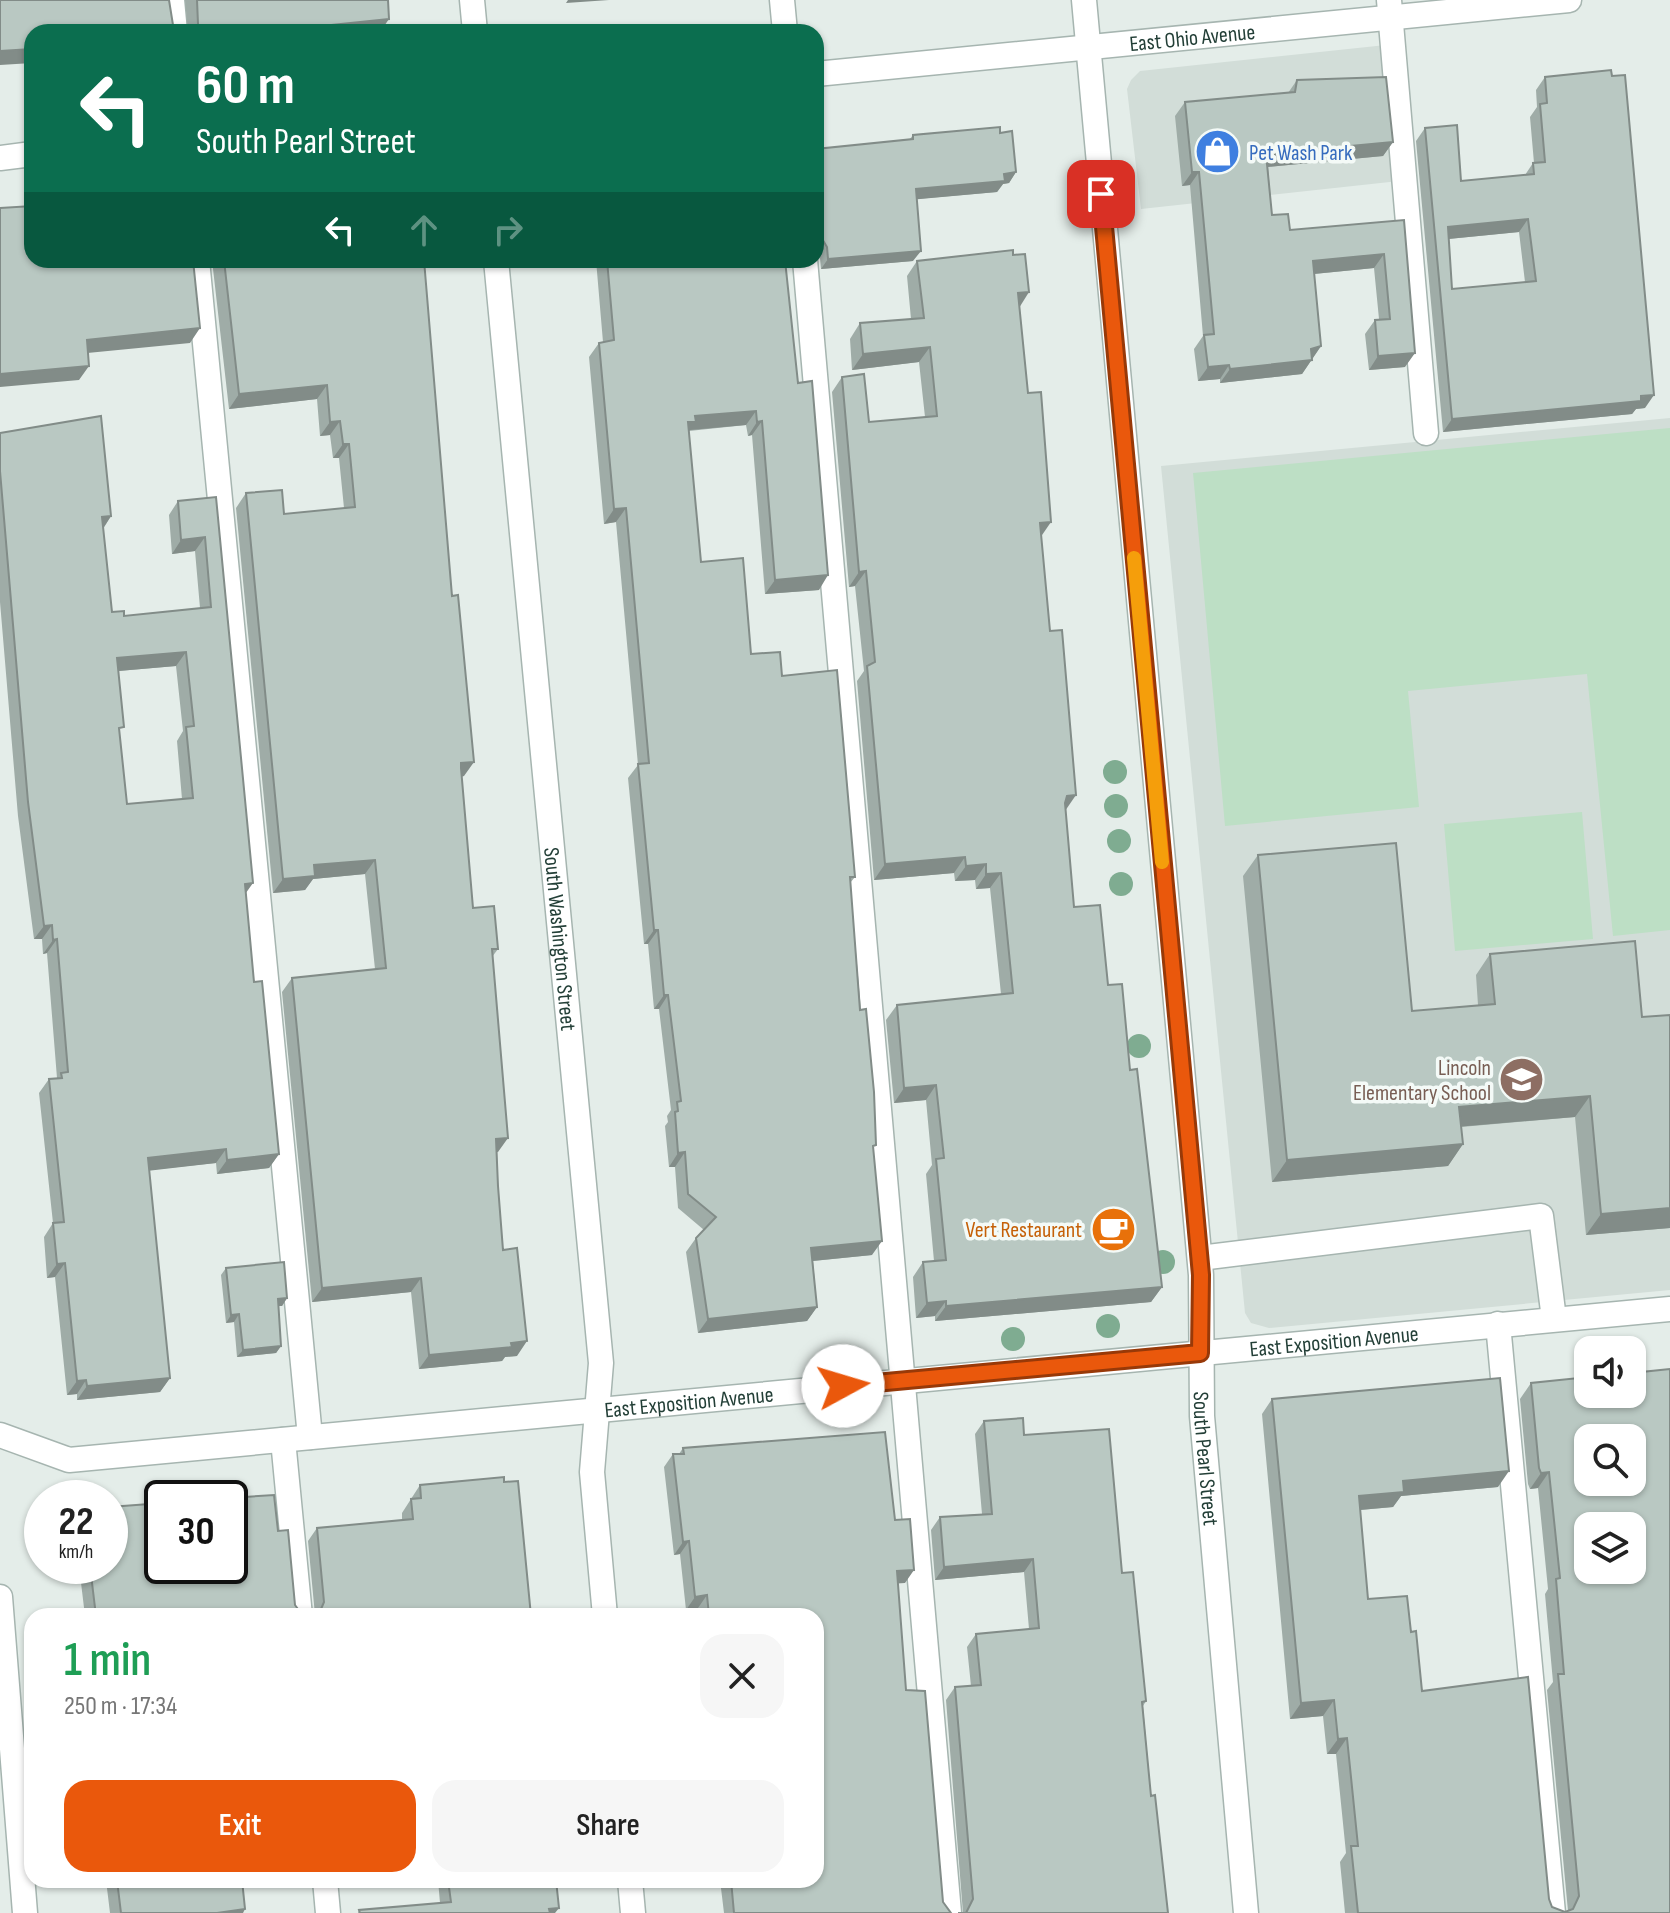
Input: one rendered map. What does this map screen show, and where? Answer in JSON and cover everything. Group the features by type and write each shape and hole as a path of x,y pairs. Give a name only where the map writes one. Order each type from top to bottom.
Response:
{"street":[{"path":"172,0 174,24"},
{"path":"472,0 474,24"},
{"path":"782,0 784,24"},
{"name":"South Pearl Street","path":"1084,0 1200,1258 1203,1431 1246,1913"},
{"name":"East Ohio Avenue","path":"824,73 1088,47 1390,10 1569,0"},
{"path":"1390,10 1426,433"},
{"path":"0,158 24,155"},
{"path":"198,268 310,1437"},
{"name":"South Washington Street","path":"497,268 601,1363 592,1472 604,1608"},
{"path":"806,268 949,1913"},
{"path":"1200,1258 1541,1216 1554,1319"},
{"name":"East Exposition Avenue","path":"0,1435 69,1460 1670,1309"},
{"path":"1498,1324 1553,1913"},
{"path":"283,1440 299,1608"},
{"path":"0,1597 25,1913"},
{"path":"326,1888 328,1913"},
{"path":"631,1888 633,1913"}],"shaded area":[{"path":"1386,45 1399,181 1141,209 1127,89 1140,71"},
{"path":"1670,418 1670,1290 1269,1328 1251,1323 1245,1313 1161,466"}],"green space":[{"path":"1670,428 1670,930 1613,936 1587,674 1408,691 1419,807 1225,826 1193,473"},
{"path":"1582,812 1593,939 1455,951 1444,824"}],"building":[{"path":"0,0 169,0 173,24 24,24 24,50 0,51"},
{"path":"197,0 388,0 389,19 341,24 198,24"},
{"path":"1611,70 1612,76 1625,75 1654,395 1641,396 1641,401 1452,419 1425,128 1457,125 1461,181 1534,174 1533,163 1545,162 1540,104 1547,103 1545,77","holes":["1528,219 1536,281 1452,289 1448,227"]},
{"path":"1386,77 1393,142 1266,154 1272,215 1288,214 1290,230 1404,220 1415,353 1378,356 1375,320 1390,319 1384,254 1313,261 1321,346 1311,349 1312,360 1230,369 1229,365 1208,367 1204,335 1214,334 1199,172 1192,172 1185,102 1295,92 1297,80"},
{"path":"1000,127 1000,133 1012,131 1016,172 1004,174 1005,181 916,189 921,251 828,259 824,242 824,148 913,139 913,135"},
{"path":"24,206 24,268 194,268 200,328 87,340 89,366 0,374 0,208"},
{"path":"1013,250 1013,255 1025,254 1029,292 1018,293 1028,393 1041,392 1051,522 1040,523 1050,631 1062,630 1076,795 1067,796 1065,803 1074,907 1100,905 1108,985 1122,984 1130,1070 1137,1069 1162,1287 946,1306 946,1301 927,1303 923,1262 946,1260 936,1159 944,1158 936,1085 904,1088 897,1005 1013,993 1001,873 986,874 986,864 966,866 965,857 885,864 867,666 875,662 866,571 859,572 842,377 864,374 869,422 937,416 930,347 863,354 860,323 924,318 917,261"},
{"path":"225,268 425,268 452,596 458,595 474,762 461,763 473,908 494,906 498,949 492,949 508,1138 496,1139 498,1186 503,1250 517,1248 527,1341 511,1343 512,1347 429,1355 421,1278 322,1288 292,978 386,968 375,860 314,865 315,876 283,879 246,493 282,490 284,514 355,507 349,444 343,444 340,421 330,422 327,385 239,394"},
{"path":"608,268 786,268 798,383 812,381 828,575 775,580 762,421 757,422 756,411 695,416 696,422 688,422 701,562 743,558 751,654 780,652 782,676 837,670 855,877 850,877 860,1010 866,1009 874,1092 876,1145 873,1146 882,1241 811,1248 817,1307 708,1319 696,1238 716,1217 688,1194 685,1152 678,1153 675,1112 678,1111 677,1102 681,1101 668,995 664,995 658,930 654,930 638,764 649,763 626,508 614,509 599,343 614,340"},
{"path":"101,416 111,516 102,517 112,612 124,611 124,616 211,607 205,537 181,540 178,501 216,497 253,883 245,884 254,982 262,981 279,1154 227,1160 226,1149 148,1158 170,1378 87,1386 86,1380 77,1381 65,1263 57,1264 53,1223 64,1222 49,1079 62,1078 61,1073 68,1072 57,939 53,940 52,925 44,926 28,802 0,471 0,433","holes":["186,652 194,726 186,727 193,798 127,804 119,728 124,727 117,658"]},
{"path":"1396,843 1412,1011 1495,1004 1490,954 1635,941 1642,1017 1670,1015 1670,1208 1601,1214 1590,1096 1459,1107 1463,1144 1287,1160 1258,855"},
{"path":"284,1262 287,1298 278,1299 281,1346 243,1350 239,1314 231,1315 226,1268"},
{"path":"1670,1369 1670,1913 1358,1913 1351,1846 1358,1846 1347,1738 1338,1739 1334,1700 1301,1703 1272,1399 1500,1378 1509,1471 1403,1481 1404,1492 1359,1496 1368,1599 1407,1596 1411,1632 1416,1631 1422,1691 1528,1677 1549,1899 1552,1907 1565,1912 1573,1909 1579,1896 1558,1674 1564,1674 1556,1579 1560,1578 1549,1472 1541,1473 1539,1468 1531,1383 1574,1378 1574,1408 1646,1408 1646,1372"},
{"path":"1023,1418 1024,1435 1109,1429 1122,1573 1133,1572 1146,1701 1142,1702 1151,1796 1155,1795 1168,1913 966,1913 973,1899 955,1687 981,1685 976,1634 1039,1628 1033,1559 944,1567 940,1517 992,1514 984,1421"},
{"path":"885,1432 895,1520 910,1519 914,1570 897,1571 906,1690 925,1691 943,1902 951,1913 734,1913 732,1888 824,1888 824,1608 708,1608 707,1595 695,1597 689,1541 683,1542 673,1454 684,1454 683,1448"},
{"path":"504,1477 504,1482 518,1481 530,1608 322,1608 324,1602 317,1528 413,1519 411,1499 421,1498 420,1485"},
{"path":"274,1495 278,1531 288,1530 297,1608 95,1608 92,1584 128,1584 128,1506 144,1504 144,1584 248,1584 248,1497"},
{"path":"118,1888 243,1888 245,1909 217,1913 121,1913"},
{"path":"449,1888 557,1888 559,1908 549,1909 550,1913 360,1913 359,1910 451,1902"}],"slow traffic":[{"path":"1134,558 1162,862"}],"place":[{"name":"Pet Wash Park","path":"1218,152"},
{"name":"Lincoln Elementary School","path":"1522,1080"},
{"name":"Vert Restaurant","path":"1113,1229"}],"route":[{"path":"843,1386 1200,1353 1201,1275 1101,194"}]}
